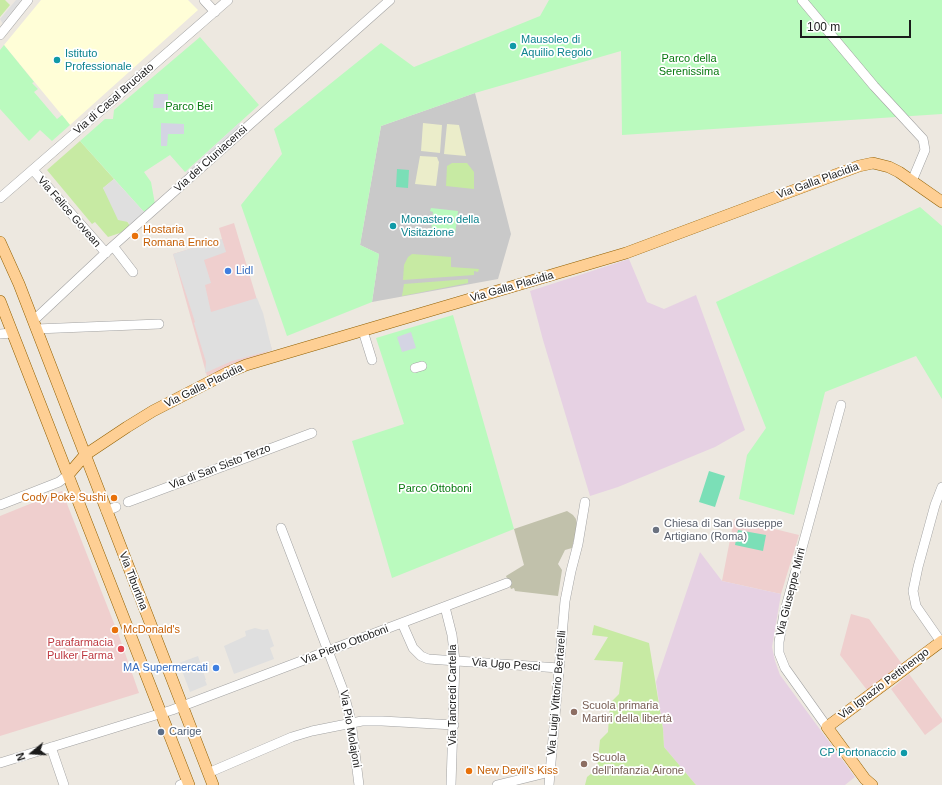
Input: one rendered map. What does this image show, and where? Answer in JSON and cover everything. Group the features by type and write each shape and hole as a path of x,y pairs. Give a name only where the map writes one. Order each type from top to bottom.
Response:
{"main road":[{"name":"Via Galla Placidia","path":"85,455 147,415 226,373 261,360 626,253 863,165 878,164 889,167 942,202"},
{"name":"Via Tiburtina","path":"0,242 6,252 85,455 111,509 182,706 213,785"},
{"name":"Via Tiburtina","path":"0,301 162,713 186,784"},
{"path":"68,475 85,455"},
{"name":"Via Ignazio Pettinengo","path":"827,727 941,641"},
{"name":"Via Giuseppe Mirri","path":"827,727 868,783"}],"street":[{"path":"0,34 28,0"},
{"path":"204,0 215,12"},
{"name":"Via di Casal Bruciato","path":"0,198 228,0"},
{"name":"Via dei Cluniacensi","path":"35,325 113,246 390,0"},
{"path":"802,0 874,86 924,139 925,150 912,181"},
{"name":"Via Felice Govean","path":"33,170 106,253"},
{"path":"113,246 133,272"},
{"path":"35,325 159,324"},
{"path":"363,331 372,360"},
{"path":"0,334 12,332"},
{"name":"Via Giuseppe Mirri","path":"827,727 785,668 779,653 779,642 784,614 841,405"},
{"name":"Via di San Sisto Terzo","path":"128,502 312,432"},
{"path":"1,503 59,482 68,475"},
{"path":"941,641 918,609 914,601 913,591 915,578 935,505 942,487"},
{"name":"Via Luigi Vittorio Bertarelli","path":"549,785 565,601 578,544 585,502"},
{"name":"Via Pio Molajoni","path":"281,528 343,690 351,724 359,785"},
{"name":"Via Pietro Ottoboni","path":"182,706 507,583"},
{"name":"Via Tancredi Cartella","path":"445,607 452,635 455,661 451,785"},
{"name":"Via Ugo Pesci","path":"402,623 411,645 421,656 430,660 559,668"},
{"path":"0,763 182,706"},
{"path":"208,773 292,737 317,730 376,721 454,725"},
{"path":"51,747 64,785"},
{"path":"497,785 550,772"}],"shaded area":[{"path":"16,0 22,0 3,24 0,19"},
{"path":"41,0 188,0 198,10 70,125 4,45"},
{"path":"475,93 511,234 498,279 372,302 379,254 360,245 381,126"},
{"path":"154,94 168,94 168,108 153,108"},
{"path":"161,123 184,124 184,134 168,134 167,146 161,146"},
{"path":"239,123 246,125 189,176 186,172"},
{"path":"423,123 442,125 440,153 421,151"},
{"path":"447,124 459,125 466,156 444,154"},
{"path":"420,156 437,157 439,162 436,186 415,184"},
{"path":"114,179 144,212 131,227 128,222 118,220 103,188"},
{"path":"234,223 272,350 207,376 173,254 222,239 219,228"},
{"path":"222,239 226,252 204,260 211,283 205,285 211,312 257,298 263,313 272,350 232,361 205,373 206,362 173,254"},
{"path":"629,259 647,302 664,309 696,295 745,430 715,447 618,487 590,496 543,340 530,291"},
{"path":"411,332 416,348 402,352 397,337"},
{"path":"62,491 119,636 139,693 0,736 0,516"},
{"path":"567,511 576,519 577,526 572,548 565,550 558,564 562,570 558,596 515,591 514,588 511,589 506,576 524,565 514,529"},
{"path":"734,519 799,535 781,594 722,581"},
{"path":"700,552 722,581 781,594 772,647 775,661 780,675 855,777 845,785 696,785 664,747 663,729 656,682"},
{"path":"851,614 869,619 902,664 867,690 840,655"},
{"path":"255,628 263,630 268,629 274,646 270,648 274,659 234,674 224,646 246,636 245,631"},
{"path":"198,656 207,685 190,692 179,663"},
{"path":"909,674 942,719 942,722 925,735 891,689"}],"green space":[{"path":"0,0 5,0 10,5 0,17"},
{"name":"Parco della Serenissima","path":"549,0 942,0 942,114 622,135 621,51 475,93 381,126 360,245 379,254 372,302 287,336 241,205 282,154 274,129 381,43 414,67 540,16"},
{"name":"Parco Bei","path":"200,37 259,105 185,172 170,155 144,172 151,182 155,204 144,212 80,141 105,119 113,119 114,110"},
{"path":"4,45 34,82 32,83 38,89 34,92 57,119 62,115 70,125 52,141 40,130 29,141 0,109 0,50"},
{"path":"80,141 114,179 103,188 131,227 126,231 108,237 95,222 92,224 47,170"},
{"path":"452,163 467,163 474,172 474,189 446,186 447,166"},
{"path":"397,169 409,170 408,188 396,187"},
{"path":"920,207 942,226 942,399 916,356 825,392 794,515 739,499 747,455 766,428 716,302"},
{"path":"431,208 458,211 455,235 431,233 433,212 430,211"},
{"path":"412,254 451,257 451,267 479,269 478,272 474,271 474,275 403,280 404,265 408,257"},
{"path":"468,279 468,283 402,296 404,284"},
{"name":"Parco Ottoboni","path":"453,315 514,529 392,578 352,441 404,424 376,338"},
{"path":"709,471 725,476 715,507 699,502"},
{"path":"738,530 766,535 763,551 735,545"},
{"path":"594,625 649,643 663,729 664,747 696,785 585,785 587,777 597,769 600,740 608,732 610,703 619,694 623,662 594,660 608,637 592,635"}],"place":[{"name":"Mausoleo di Aquilio Regolo","path":"513,46"},
{"name":"Istituto Professionale","path":"57,60"},
{"name":"Monastero della Visitazione","path":"393,226"},
{"name":"Hostaria Romana Enrico","path":"135,236"},
{"name":"Lidl","path":"228,271"},
{"name":"Cody Pokè Sushi","path":"114,498"},
{"name":"Chiesa di San Giuseppe Artigiano (Roma)","path":"656,530"},
{"name":"McDonald's","path":"115,630"},
{"name":"Parafarmacia Pulker Farma","path":"121,649"},
{"name":"MA Supermercati","path":"216,668"},
{"name":"Scuola primaria Martiri della libertà","path":"574,712"},
{"name":"Carige","path":"161,732"},
{"name":"CP Portonaccio","path":"904,753"},
{"name":"Scuola dell'infanzia Airone","path":"584,764"},
{"name":"New Devil's Kiss","path":"469,771"}]}
